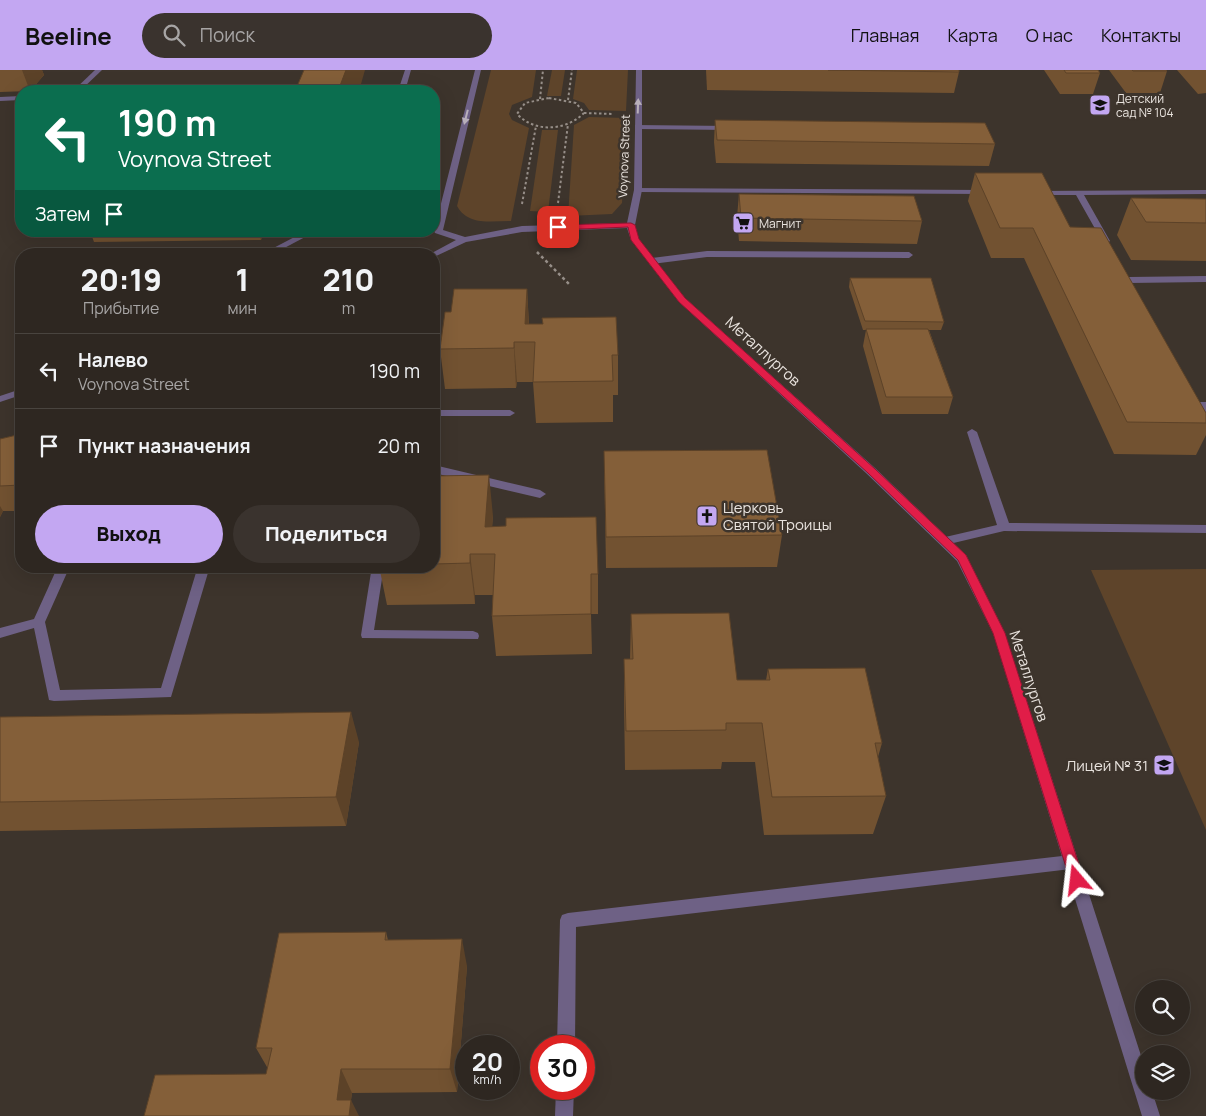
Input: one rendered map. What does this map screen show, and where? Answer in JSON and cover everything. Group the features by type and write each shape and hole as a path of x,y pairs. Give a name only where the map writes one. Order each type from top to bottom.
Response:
{"street":[{"path":"83,85 99,70"},
{"path":"403,85 408,70"},
{"path":"440,216 478,70"},
{"name":"Voynova Street","path":"631,225 638,190 640,70"},
{"path":"0,99 15,98"},
{"path":"638,127 738,128"},
{"path":"638,190 991,192"},
{"path":"1030,193 1206,192"},
{"path":"1079,193 1109,245"},
{"path":"440,251 464,240 522,229 631,225"},
{"name":"Металлургов","path":"631,225 635,240 682,300 872,471 962,558 999,633 1151,1116"},
{"path":"440,232 464,240"},
{"path":"278,248 299,237"},
{"path":"652,261 707,254 909,255"},
{"path":"1129,280 1206,279"},
{"path":"0,399 15,394"},
{"path":"1199,402 1206,420"},
{"path":"440,412 510,413"},
{"path":"972,432 1004,527"},
{"path":"440,470 540,494"},
{"path":"945,541 1004,527 1206,530"},
{"path":"61,573 39,622 54,696 166,693 202,573"},
{"path":"377,573 367,635 473,636"},
{"path":"0,633 39,622"},
{"path":"566,1035 568,920 1072,862"},
{"path":"564,1116 565,1100"}],"path":[{"path":"540,99 543,70"},
{"path":"568,100 572,70"},
{"path":"540,99 568,100 576,103 584,113 577,121 552,127 536,126 520,119 517,114 518,109 523,105 540,99"},
{"path":"558,207 568,124"},
{"path":"521,208 536,126"}],"shaded area":[{"path":"491,70 536,70 532,97 512,105 509,114 512,120 529,128 511,221 488,222 474,220 467,217 457,206"},
{"path":"552,70 565,70 561,96 547,96"},
{"path":"577,70 628,70 626,111 589,110 584,103 573,99"},
{"path":"589,117 626,118 622,203 612,214 568,216 574,125"},
{"path":"542,130 558,130 548,212 530,211"},
{"path":"1206,569 1206,830 1091,570"}],"building":[{"path":"304,70 346,70 340,85 298,85"},
{"path":"828,70 959,70 959,72"},
{"path":"1064,70 1098,70 1100,73 1066,73"},
{"path":"1166,70 1167,71 1133,71"},
{"path":"715,120 985,123 995,144 717,140"},
{"path":"975,173 1042,173 1070,227 1101,228 1206,413 1206,423 1127,422 1033,228 1000,228"},
{"path":"739,194 914,196 922,221 741,218"},
{"path":"1131,198 1206,199 1206,223 1146,222"},
{"path":"850,278 931,278 944,322 865,321"},
{"path":"454,289 527,289 525,324 543,324 542,318 616,317 618,355 612,355 613,381 533,382 535,342 514,342 514,348 440,349 445,312 451,312"},
{"path":"866,329 928,329 953,397 886,397"},
{"path":"15,435 15,485 0,486 0,439"},
{"path":"767,450 782,535 606,537 604,451"},
{"path":"489,475 485,527 506,526 506,518 596,517 598,574 591,574 591,614 492,616 495,554 470,554 470,563 440,564 440,476"},
{"path":"729,613 737,680 770,680 768,669 865,668 882,743 875,743 886,796 772,797 762,723 726,723 726,730 626,731 624,659 633,659 631,614"},
{"path":"351,712 336,797 0,802 0,717"},
{"path":"386,932 385,940 462,939 450,1069 341,1069 337,1100 351,1100 349,1116 144,1116 155,1075 266,1074 272,1048 256,1048 279,933"}],"place":[{"name":"Детский сад № 104","path":"1100,105"},
{"name":"Магнит","path":"743,223"},
{"name":"Церковь Святой Троицы","path":"707,516"},
{"name":"Лицей № 31","path":"1164,765"}],"route":[{"path":"558,227 631,225 635,240 682,300 872,471 962,558 999,633 1077,880"}]}
